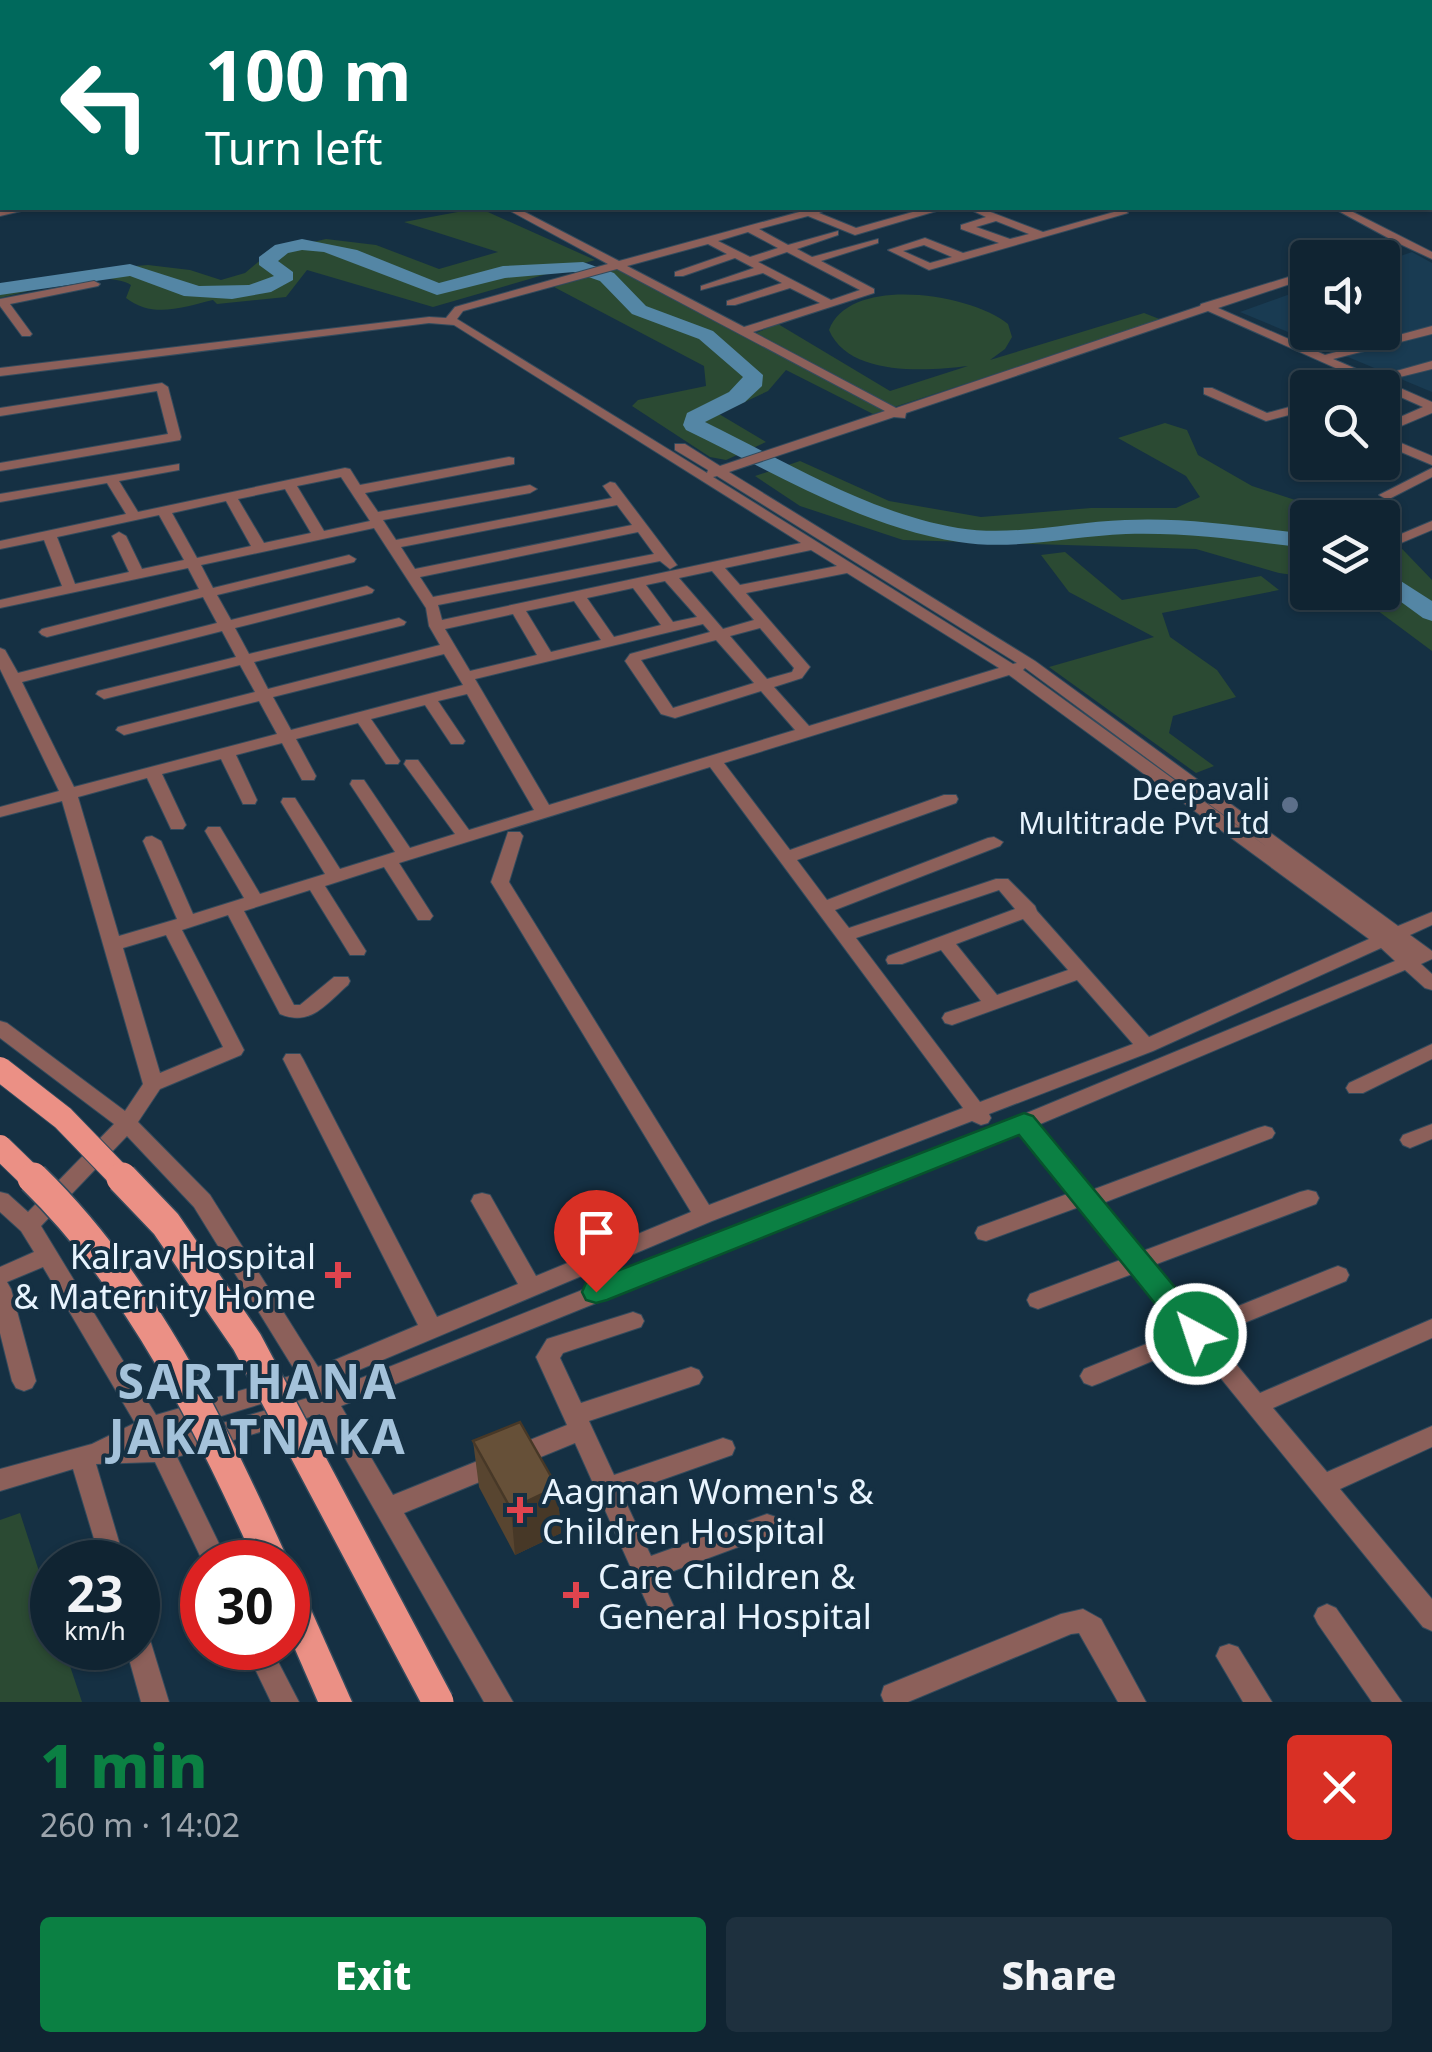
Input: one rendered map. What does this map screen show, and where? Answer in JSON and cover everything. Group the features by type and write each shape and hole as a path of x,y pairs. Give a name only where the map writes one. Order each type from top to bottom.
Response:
{"main road":[{"path":"0,1069 63,1118 166,1224 247,1342 438,1702"},
{"path":"0,1147 66,1211 107,1260 175,1368 261,1540"},
{"path":"310,1646 335,1702"}],"street":[{"path":"514,210 901,415"},
{"path":"0,369 451,317 559,280 816,210"},
{"path":"854,232 929,210"},
{"path":"809,212 929,267 1039,234 977,210"},
{"path":"1045,234 1122,213 1118,210"},
{"path":"1342,210 1432,256"},
{"path":"995,218 965,227 1010,243"},
{"path":"744,330 870,291 748,228"},
{"path":"749,261 834,233"},
{"path":"707,239 830,304"},
{"path":"811,260 874,241"},
{"path":"893,250 924,242 964,258"},
{"path":"1400,245 1406,243"},
{"path":"1400,246 1406,243"},
{"path":"679,274 736,254"},
{"path":"705,288 764,268"},
{"path":"1217,310 1290,281"},
{"path":"2,302 56,297 94,284"},
{"path":"732,303 793,284"},
{"path":"716,477 1290,288"},
{"path":"2,302 26,334"},
{"path":"1217,310 1359,370"},
{"path":"1217,310 1356,370"},
{"path":"451,317 1030,664 1392,936"},
{"path":"1330,356 1432,330"},
{"path":"1400,373 1432,365"},
{"path":"0,412 162,387 174,437 0,467"},
{"path":"1400,390 1432,405"},
{"path":"1208,391 1266,417 1290,411"},
{"path":"1400,421 1432,405"},
{"path":"1400,447 1432,461"},
{"path":"357,490 509,461"},
{"path":"0,498 174,467"},
{"path":"0,545 345,472 430,602 436,626 544,812"},
{"path":"1386,494 1432,472"},
{"path":"716,477 812,545 1011,669 1422,957 1432,984"},
{"path":"111,478 134,517"},
{"path":"289,484 320,536"},
{"path":"610,486 706,619 806,733"},
{"path":"0,604 530,489"},
{"path":"230,496 260,548"},
{"path":"392,544 622,500"},
{"path":"164,510 308,776"},
{"path":"1400,539 1432,526"},
{"path":"411,574 642,527"},
{"path":"49,534 70,589"},
{"path":"119,536 137,575"},
{"path":"436,626 812,545"},
{"path":"430,602 663,556"},
{"path":"47,632 350,559"},
{"path":"716,566 764,622 802,670 672,714 634,661 637,656 764,622"},
{"path":"736,590 849,568"},
{"path":"636,583 670,628"},
{"path":"13,679 367,590"},
{"path":"578,596 610,642"},
{"path":"516,609 547,658"},
{"path":"0,812 429,699 547,658 706,619"},
{"path":"104,694 399,622"},
{"path":"124,730 448,648"},
{"path":"0,653 68,795 154,1084"},
{"path":"115,944 1030,664"},
{"path":"429,699 456,741"},
{"path":"362,717 392,761"},
{"path":"227,753 248,800"},
{"path":"714,762 994,1134"},
{"path":"412,764 465,836"},
{"path":"153,773 177,825"},
{"path":"358,784 424,916"},
{"path":"786,858 950,798"},
{"path":"289,802 336,876"},
{"path":"214,831 255,901"},
{"path":"514,836 500,882 704,1215"},
{"path":"29,1225 127,1123 154,1084 234,1050 179,925 152,841"},
{"path":"823,908 994,842"},
{"path":"314,883 357,951"},
{"path":"844,936 995,883 1008,886 1146,1046"},
{"path":"234,908 287,1009 296,1013 307,1010 341,981"},
{"path":"895,960 1029,910"},
{"path":"0,1480 85,1455 150,1427 314,1379 704,1215 1146,1046 1432,918"},
{"path":"944,941 993,1003"},
{"path":"85,1455 161,1451 326,1402 1024,1122 1422,957"},
{"path":"952,1018 1082,972"},
{"path":"0,1028 127,1123 202,1201 314,1379 499,1702"},
{"path":"1356,1088 1432,1051"},
{"path":"293,1059 432,1330"},
{"path":"1024,1122 1432,1619"},
{"path":"1410,1140 1432,1131"},
{"path":"986,1234 1265,1133"},
{"path":"1038,1300 1308,1198"},
{"path":"0,1200 29,1225 48,1256 150,1427 205,1540"},
{"path":"482,1201 532,1289"},
{"path":"0,1276 48,1256"},
{"path":"1092,1376 1338,1275"},
{"path":"0,1288 24,1381"},
{"path":"634,1321 555,1346 548,1352 661,1608"},
{"path":"1256,1406 1432,1328"},
{"path":"387,1509 579,1422 691,1377"},
{"path":"1322,1486 1432,1436"},
{"path":"608,1488 723,1448"},
{"path":"85,1455 107,1540"},
{"path":"644,1570 766,1525"},
{"path":"1327,1616 1388,1702"},
{"path":"894,1695 1070,1622 1083,1622 1092,1628 1132,1702"},
{"path":"1229,1656 1258,1702"},
{"path":"146,1670 156,1702"},
{"path":"269,1670 285,1702"}],"shaded area":[{"path":"1412,252 1432,263 1432,392 1400,379 1400,370 1379,370 1331,350 1400,350 1400,256"},
{"path":"1290,294 1290,333 1240,312"}],"green space":[{"path":"483,210 595,260 433,307 307,270 286,297 217,304 213,300 168,310 147,308 126,298 131,285 118,280 85,280 0,298 0,285 97,269 148,265 190,270 221,280 245,273 270,252 326,239 376,245 439,269 498,252 404,222"},
{"path":"616,269 746,337 778,324 890,391 968,366 891,368 853,356 829,330 841,312 861,301 913,295 968,304 991,313 1008,324 1012,337 1005,349 990,360 1144,313 1162,320 873,414 786,370 768,391 719,414 766,442 726,460 710,457 632,406 638,400 706,386 704,366 554,287"},
{"path":"1165,423 1187,430 1198,455 1252,486 1295,500 1290,500 1290,575 1196,549 903,540 800,506 755,476 800,461 889,501 981,517 1091,508 1176,508 1200,497 1186,476 1118,438"},
{"path":"1400,547 1432,580 1432,651 1377,610 1400,610"},
{"path":"1065,552 1122,600 1261,576 1279,590 1162,613 1170,637 1217,670 1236,697 1173,716 1169,733 1214,766 1196,773 1049,667 1154,637 1069,592 1041,555"},
{"path":"20,1513 30,1544 30,1670 71,1670 82,1702 0,1702 0,1520"}],"building":[{"path":"520,1422 557,1487 511,1509 473,1441"}],"waterway":[{"path":"0,289 130,270 184,290 249,291 265,288 286,276 266,261 282,249 302,245 350,254 437,289 453,288 503,272 576,266 607,277 639,310 706,335 753,375 755,382 737,397 695,418 694,425 839,496 921,528 999,538 1127,527 1208,529 1290,539"},
{"path":"1400,589 1432,613"}],"place":[{"name":"Deepavali Multitrade Pvt Ltd","path":"1290,805"},
{"name":"Kalrav Hospital & Maternity Home","path":"338,1275"},
{"name":"Aagman Women's & Children Hospital","path":"520,1510"},
{"name":"Care Children & General Hospital","path":"576,1595"}],"district":[{"name":"SARTHANA JAKATNAKA","path":"258,1408"}],"route":[{"path":"596,1292 1024,1122 1196,1334"}]}
